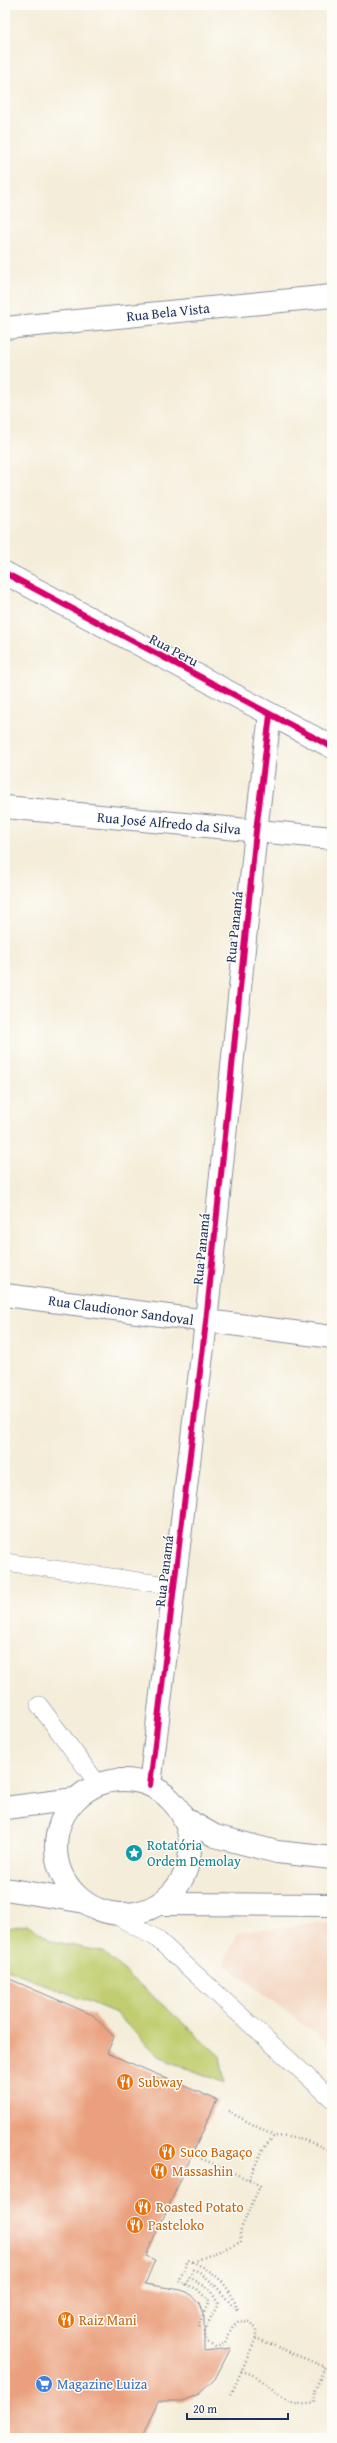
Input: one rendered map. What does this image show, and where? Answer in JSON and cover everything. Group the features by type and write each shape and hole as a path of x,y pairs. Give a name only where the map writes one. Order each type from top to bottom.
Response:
{"street":[{"name":"Rua Bela Vista","path":"5,328 332,296"},
{"name":"Rua Peru","path":"5,573 332,747"},
{"name":"Rua Panamá","path":"150,1785 206,1322 256,831 270,715"},
{"name":"Rua José Alfredo da Silva","path":"5,807 332,838"},
{"name":"Rua Claudionor Sandoval","path":"5,1295 332,1337"},
{"path":"5,1889 79,1901 115,1915 139,1914 160,1904 178,1887 188,1866 191,1842 185,1819 170,1799 150,1785 124,1780 98,1784 75,1799 59,1823 54,1850 61,1878 79,1901"},
{"path":"5,1808 75,1799"},
{"path":"185,1819 215,1836 277,1852 332,1858"},
{"path":"160,1904 332,1905"}],"lane":[{"path":"5,1562 174,1586"},
{"path":"39,1705 98,1784"},
{"path":"115,1915 156,1938 332,2099"}],"path":[{"path":"228,2111 274,2136 292,2137 318,2144 332,2153"},
{"path":"249,2179 263,2149 274,2136"},
{"path":"193,2262 241,2242 240,2231 260,2186 249,2179 200,2158"},
{"path":"186,2285 193,2270 201,2273 216,2285 238,2311 224,2282 207,2268 188,2260 178,2281 186,2285 197,2288 209,2301 198,2327"},
{"path":"190,2277 211,2290 218,2304 204,2332 204,2336 208,2343 216,2346 224,2344 235,2324 242,2320 247,2320 255,2325 258,2332 230,2397"},
{"path":"241,2371 256,2376 288,2401 301,2406 315,2403 315,2390 325,2367 256,2338"}],"shaded area":[{"path":"323,1922 332,1923 332,2046 224,1964 238,1932"}],"green space":[{"path":"27,1924 52,1941 103,1952 220,2056 225,2083 161,2058 114,2012 5,1968 5,1929"}],"building":[{"path":"5,1977 93,2015 114,2037 107,2053 217,2100 146,2256 155,2260 145,2284 181,2290 189,2293 199,2304 204,2316 204,2351 231,2348 215,2379 199,2394 182,2401 158,2401 142,2438 5,2438"}],"cycle path":[{"path":"5,573 332,747"},
{"path":"150,1785 206,1322 256,831 270,715"}],"place":[{"name":"Rotatória Ordem Demolay","path":"134,1853"},
{"name":"Subway","path":"125,2082"},
{"name":"Suco Bagaço","path":"167,2152"},
{"name":"Massashin","path":"159,2171"},
{"name":"Roasted Potato","path":"143,2207"},
{"name":"Pasteloko","path":"135,2225"},
{"name":"Raiz Mani","path":"66,2320"},
{"name":"Magazine Luiza","path":"44,2384"}]}
